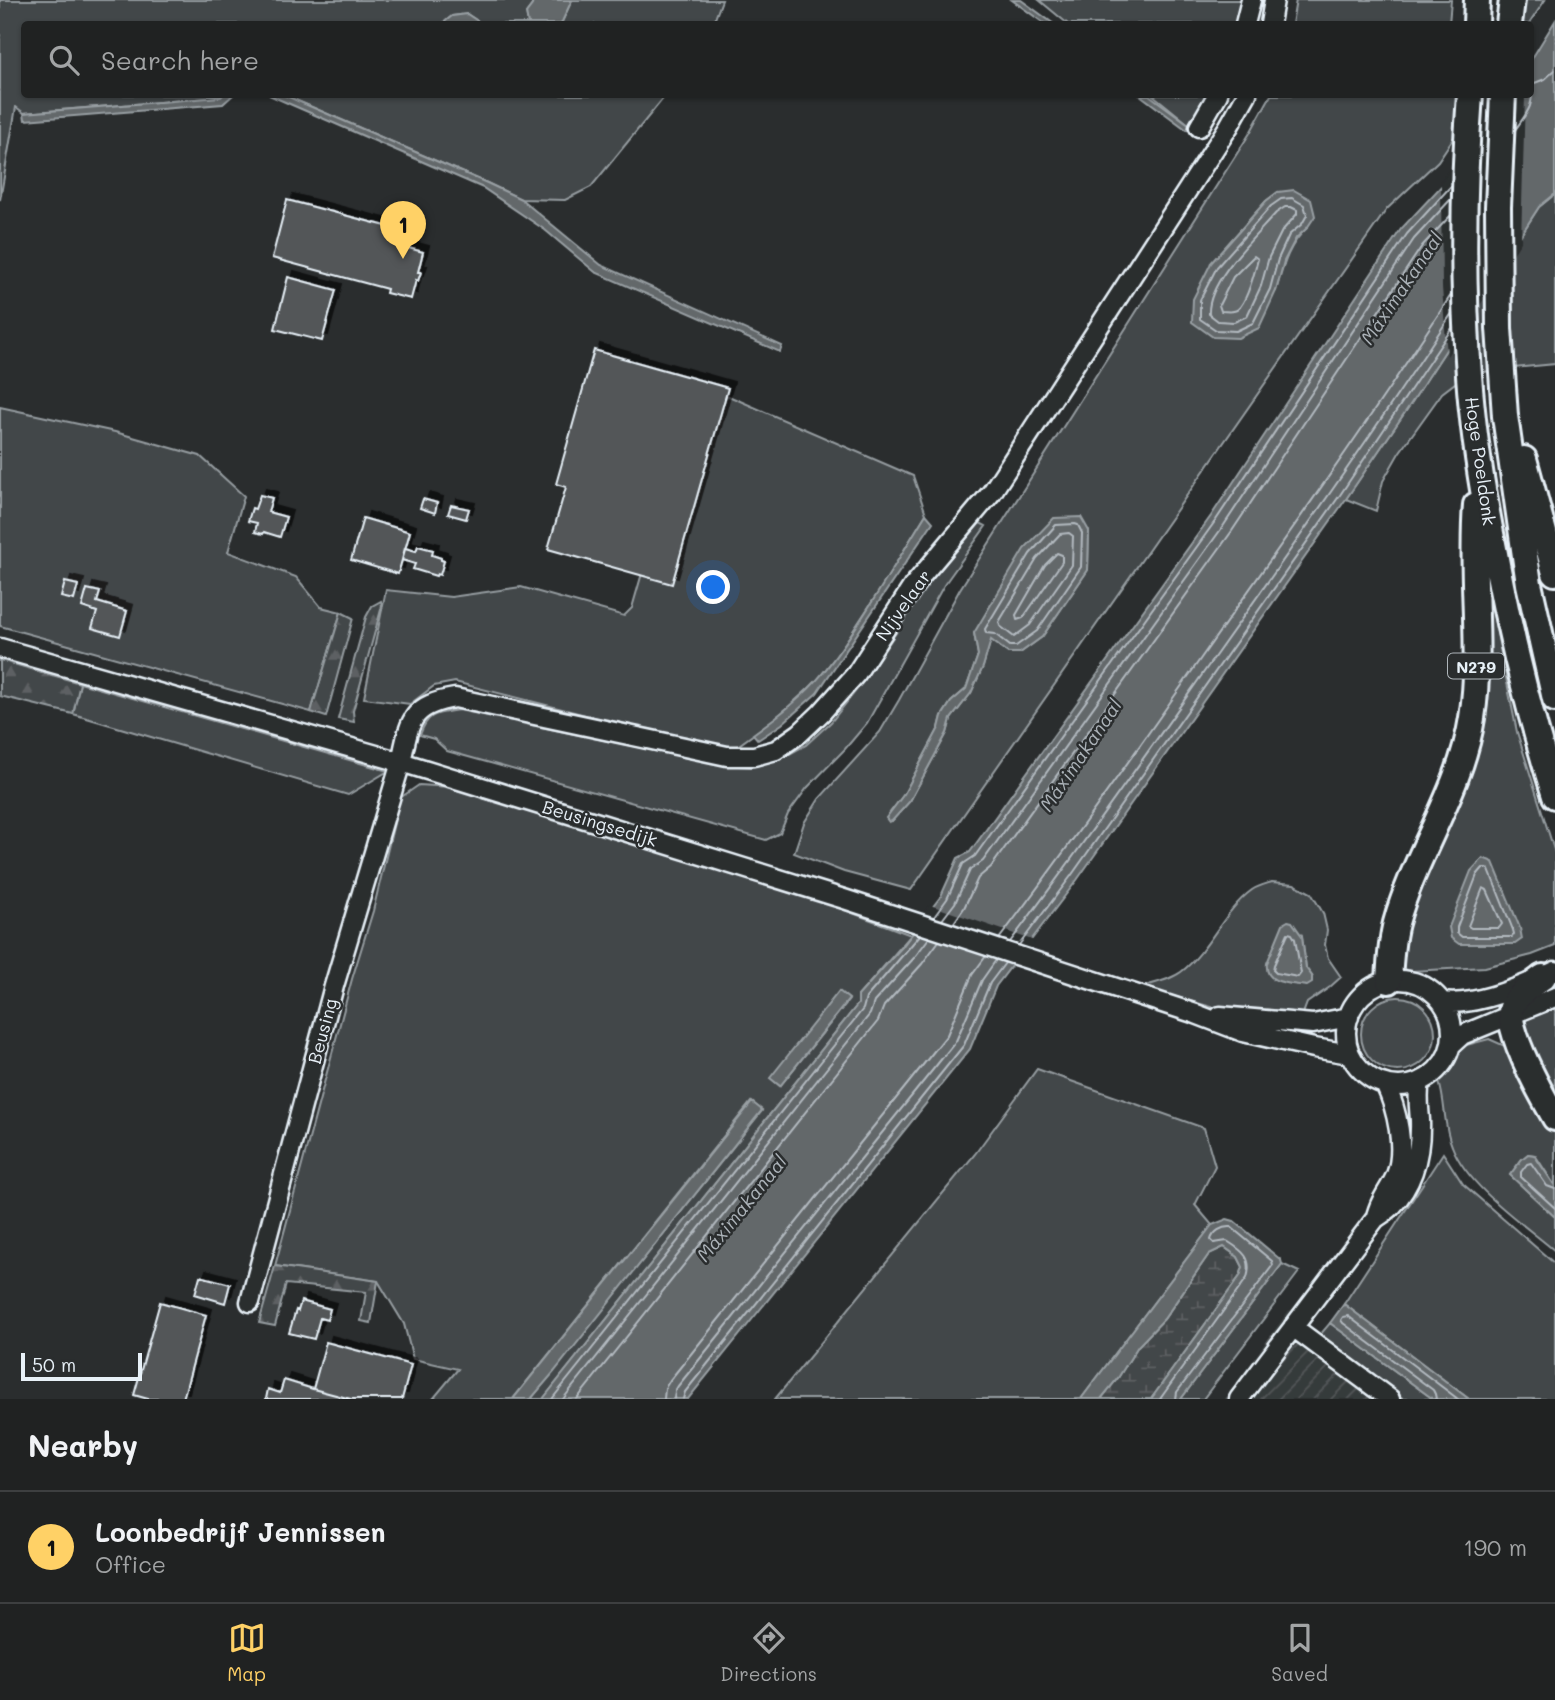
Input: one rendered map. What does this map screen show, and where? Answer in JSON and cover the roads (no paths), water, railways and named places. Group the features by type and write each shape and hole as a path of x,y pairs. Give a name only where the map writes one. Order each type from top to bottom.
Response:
{"highway":[{"path":"1476,21 1478,0"},
{"path":"1509,21 1511,0"},
{"name":"Hoge Poeldonk","path":"1503,98 1498,207 1499,328 1505,416 1529,584 1555,699"},
{"name":"Hoge Poeldonk","path":"1469,106 1464,256 1469,376 1479,466 1511,634 1555,796"},
{"path":"1505,416 1522,454 1555,573"},
{"name":"N279","path":"1389,981 1396,925 1405,898 1442,815 1472,719 1476,646 1474,533 1479,466"},
{"path":"1551,982 1529,987 1517,999 1509,1016 1517,1044 1555,1118"}],"street":[{"path":"1246,21 1251,0"},
{"path":"1270,21 1274,0"},
{"path":"1199,127 1216,98"},
{"name":"Nijvelaar","path":"401,762 416,713 436,701 455,698 727,756 754,756 776,750 800,733 856,674 913,586 992,492 1245,98"},
{"name":"Beusingsedijk","path":"0,648 401,762 844,899 1196,1014 1243,1032 1350,1054"},
{"name":"Beusing","path":"250,1302 334,986 401,762"},
{"path":"1404,980 1432,991 1442,1002 1449,1015 1451,1045 1445,1060 1434,1073 1420,1082 1409,1085 1385,1084 1361,1069 1350,1054 1346,1031 1349,1017 1364,993 1376,986 1389,981 1404,980"},
{"path":"1442,1002 1468,1003 1510,989 1551,982"},
{"name":"Beusingsedijk","path":"1196,1014 1313,1024 1349,1017"},
{"path":"1451,1045 1462,1035 1509,1016"},
{"path":"1239,1399 1375,1219 1392,1207 1409,1183 1418,1160 1420,1082"},
{"path":"1375,1219 1382,1199 1396,1177 1401,1158 1398,1122 1392,1097 1385,1084"},
{"path":"1293,1327 1390,1399"}],"water":[{"path":"533,0 572,0 562,21 527,21 526,13"},
{"path":"1012,0 1021,0 1050,21 1041,21"},
{"path":"467,14 478,21 446,21 452,16"},
{"name":"Máximakanaal","path":"1555,21 1555,194 1539,207 1346,499 1077,880 996,986 970,1049 688,1399 543,1399 858,1004 858,996 902,947 941,896 958,858 970,852 1211,516 1401,229 1448,179 1506,98 1534,98 1534,55"},
{"path":"230,98 223,104 25,120 24,113"},
{"path":"276,98 291,98 521,199 601,265 782,346 780,352 595,272 545,230 483,188"},
{"path":"1144,98 1153,98 1190,125 1187,130"},
{"path":"1294,190 1311,200 1315,216 1296,238 1284,261 1276,291 1259,328 1238,338 1213,337 1192,322 1193,299 1211,263 1266,201 1278,192"},
{"path":"926,514 933,522 817,693 782,724 758,740 753,734 801,696 831,663"},
{"path":"1081,517 1089,531 1088,570 1042,637 1020,653 1008,653 991,640 971,693 951,719 947,733 910,801 889,822 886,818 904,794 939,728 942,716 951,702 966,689 978,655 974,633 1024,549 1054,518"},
{"path":"1483,858 1493,862 1520,928 1522,939 1515,944 1459,944 1451,938 1449,927 1471,871"},
{"path":"1292,922 1302,936 1306,968 1312,976 1312,983 1307,986 1280,982 1267,970 1267,963 1283,924"},
{"path":"839,991 849,999 780,1086 770,1078"},
{"path":"752,1102 762,1110 554,1372 531,1399 513,1399"},
{"path":"1528,1154 1534,1155 1555,1186 1555,1217 1510,1175"},
{"path":"1227,1219 1234,1221 1281,1260 1282,1264 1181,1399 1151,1399 1240,1276 1243,1267 1238,1257 1224,1247 1209,1254 1164,1319 1138,1346 1101,1399 1081,1399 1212,1225"},
{"path":"1344,1304 1469,1399 1433,1399 1330,1323"}],"place":[{"name":"Loonbedrijf Jennissen","path":"403,259"}]}
